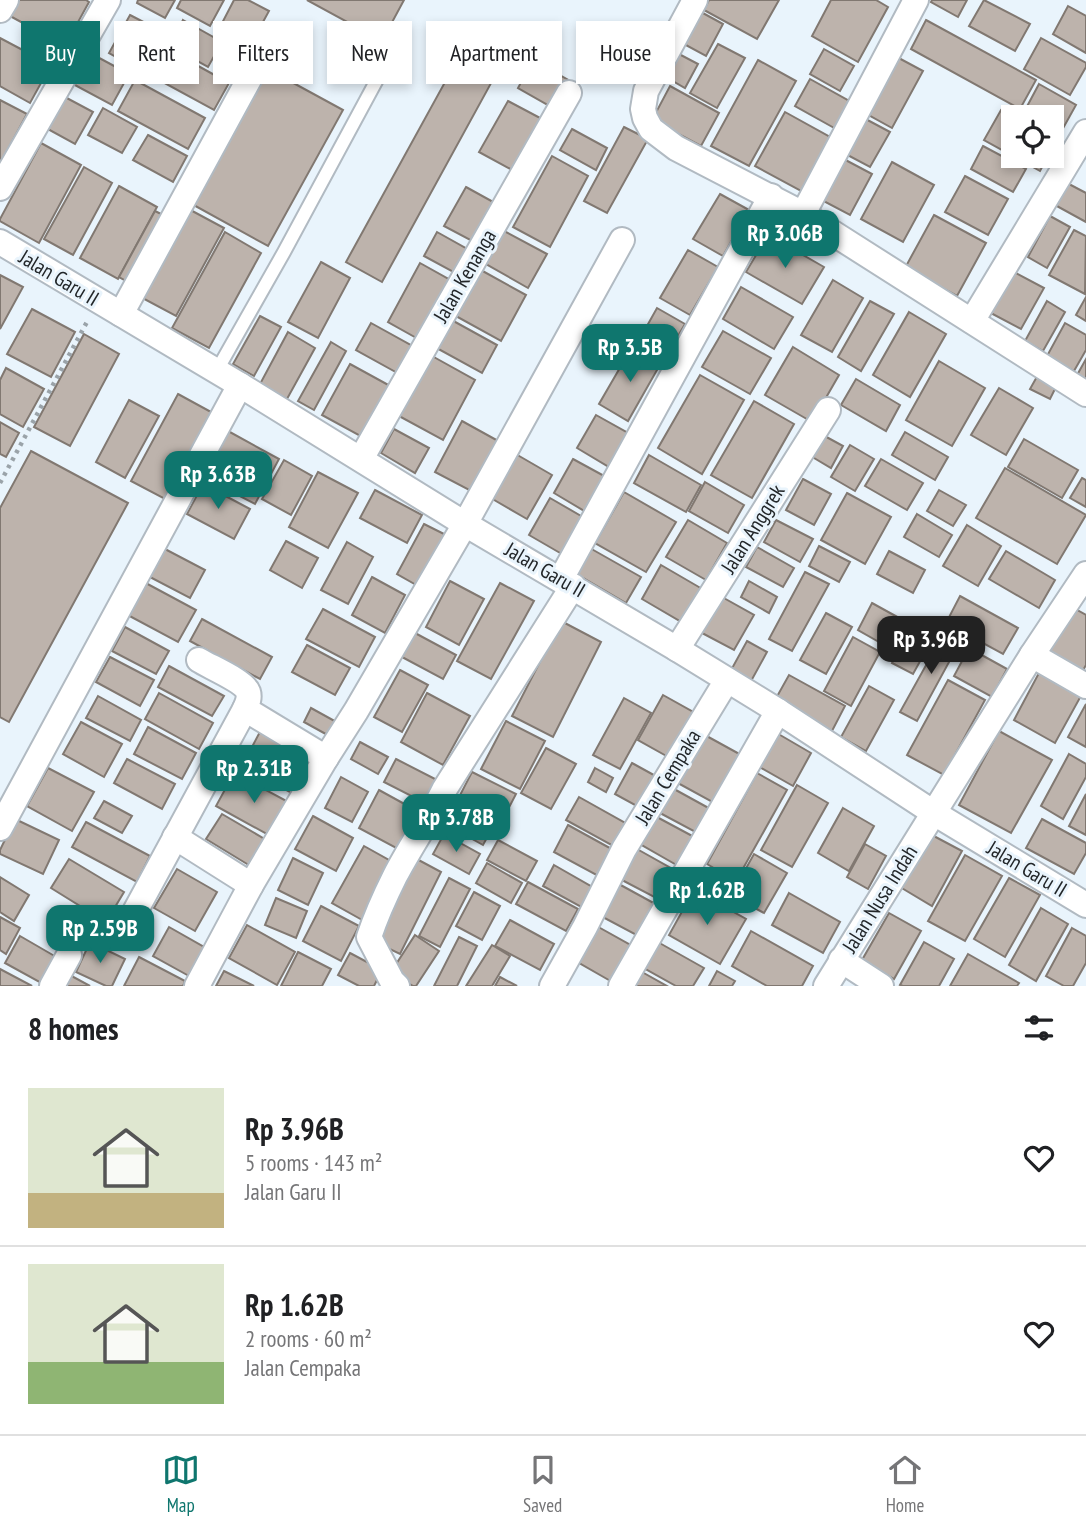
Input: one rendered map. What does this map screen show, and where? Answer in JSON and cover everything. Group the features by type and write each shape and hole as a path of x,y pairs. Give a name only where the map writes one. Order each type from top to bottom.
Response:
{"street":[{"path":"0,10 6,0"},
{"path":"0,188 108,0"},
{"path":"695,0 646,91 643,101 645,118 650,129 676,148 803,214 1086,394"},
{"path":"803,214 916,0"},
{"path":"121,314 246,84"},
{"name":"Jalan Kenanga","path":"361,459 569,93"},
{"path":"972,321 1086,132"},
{"path":"397,986 369,937 395,876 567,583 771,197"},
{"path":"197,986 251,885 465,523 621,240"},
{"name":"Jalan Garu II","path":"0,242 677,649 934,813 1086,905"},
{"path":"0,828 240,385"},
{"name":"Jalan Anggrek","path":"677,649 828,410"},
{"name":"Jalan Nusa Indah","path":"826,986 1032,655 1086,574"},
{"path":"1032,655 1086,686"},
{"path":"131,919 245,709 248,698 248,691 241,684 199,660"},
{"name":"Jalan Cempaka","path":"552,986 624,849 727,680"},
{"path":"245,709 326,758"},
{"path":"621,986 778,711"},
{"path":"175,837 251,885"},
{"path":"52,986 69,955"},
{"path":"841,960 881,986"}],"lane":[{"path":"216,372 375,84"}],"path":[{"path":"0,483 99,301"}],"building":[{"path":"19,0 89,2 79,21 21,22 10,16"},
{"path":"138,0 175,0 165,18 137,3"},
{"path":"181,0 224,0 210,26 177,8"},
{"path":"234,0 248,0 269,11 264,21 223,21"},
{"path":"307,0 404,0 393,21 345,21"},
{"path":"709,0 779,0 757,39 704,10"},
{"path":"831,0 876,0 888,7 858,62 812,36"},
{"path":"967,0 958,17 931,2"},
{"path":"984,0 1030,24 1015,51 969,26"},
{"path":"1068,6 1086,16 1086,53 1053,34"},
{"path":"701,12 723,24 706,56 684,44"},
{"path":"130,15 142,21 127,21"},
{"path":"926,20 1036,80 1022,105 1013,105 911,49"},
{"path":"199,29 213,37 213,58 208,67 199,62"},
{"path":"0,38 21,49 21,84 40,84 30,103 0,86"},
{"path":"1041,38 1086,63 1070,95 1024,69"},
{"path":"718,44 745,58 717,108 690,93"},
{"path":"824,49 854,66 840,91 810,74"},
{"path":"677,53 698,64 685,88 675,82"},
{"path":"895,56 923,71 892,128 865,113"},
{"path":"100,58 114,66 114,84 124,84 112,105 73,84 100,84"},
{"path":"758,60 796,81 749,166 711,146"},
{"path":"199,66 213,74 213,84 228,84 214,110 166,84 199,84"},
{"path":"562,76 570,81 555,109 518,88 520,84 562,84"},
{"path":"810,79 851,102 836,129 795,106"},
{"path":"133,84 142,84 205,118 188,149 118,111"},
{"path":"255,84 295,84 343,110 268,246 190,203"},
{"path":"444,84 491,84 382,282 346,262"},
{"path":"1039,84 1076,105 1064,127 1064,105 1028,105"},
{"path":"670,86 719,113 701,146 652,120"},
{"path":"63,96 93,112 75,144 46,128"},
{"path":"0,100 27,114 0,164"},
{"path":"508,101 542,119 514,171 479,152"},
{"path":"103,108 137,127 122,153 88,135"},
{"path":"1001,110 1001,149 984,140"},
{"path":"785,112 830,137 801,191 755,166"},
{"path":"860,116 890,132 870,167 840,151"},
{"path":"624,127 648,139 607,213 584,201"},
{"path":"572,129 607,148 596,170 560,150"},
{"path":"148,135 187,156 173,182 133,160"},
{"path":"41,143 81,165 39,243 0,219"},
{"path":"983,146 1001,156 1001,168 1026,169 1013,192 971,169"},
{"path":"552,156 588,176 550,247 513,227"},
{"path":"838,156 872,174 850,215 816,197"},
{"path":"892,162 934,185 903,242 861,219"},
{"path":"84,167 112,183 73,255 44,239"},
{"path":"965,176 1008,199 988,235 945,212"},
{"path":"1067,183 1086,193 1086,222 1055,205"},
{"path":"119,186 157,207 118,279 80,258"},
{"path":"466,187 495,203 474,242 444,226"},
{"path":"720,194 749,210 723,256 693,239"},
{"path":"183,206 224,228 176,316 135,294"},
{"path":"155,211 171,219 135,286 119,277"},
{"path":"934,215 986,243 957,296 905,268"},
{"path":"1050,216 1070,227 1047,268 1028,257"},
{"path":"1074,230 1086,236 1085,294 1049,275"},
{"path":"504,231 547,254 528,288 486,264"},
{"path":"225,232 261,253 209,348 172,328"},
{"path":"437,232 469,250 457,274 424,256"},
{"path":"768,235 824,267 802,304 746,272"},
{"path":"688,250 718,267 690,315 660,298"},
{"path":"321,262 350,278 318,338 288,322"},
{"path":"420,263 452,281 420,340 388,322"},
{"path":"479,269 526,295 501,341 454,315"},
{"path":"1010,270 1044,288 1021,329 987,311"},
{"path":"0,275 23,287 0,329"},
{"path":"833,280 863,298 832,352 801,335"},
{"path":"741,287 793,317 774,349 723,319"},
{"path":"1086,297 1086,321 1076,315"},
{"path":"870,301 894,314 861,371 838,357"},
{"path":"1047,301 1065,312 1043,351 1025,341"},
{"path":"657,308 685,324 665,358 638,342"},
{"path":"32,309 75,332 51,377 7,354"},
{"path":"909,312 946,334 910,397 873,375"},
{"path":"260,316 281,327 254,376 233,364"},
{"path":"448,318 497,345 482,373 433,346"},
{"path":"371,323 416,348 401,375 356,350"},
{"path":"1065,323 1086,335 1086,350 1074,371 1047,356"},
{"path":"723,331 771,358 750,394 702,367"},
{"path":"288,332 315,348 287,399 260,384"},
{"path":"84,334 119,354 70,446 34,427"},
{"path":"331,342 346,351 314,410 298,401"},
{"path":"632,347 661,363 628,421 599,404"},
{"path":"793,347 839,375 812,422 765,395"},
{"path":"432,356 475,380 443,440 399,416"},
{"path":"1086,359 1086,383 1076,377"},
{"path":"939,361 985,388 952,446 906,420"},
{"path":"350,364 392,387 364,438 322,415"},
{"path":"6,368 44,389 23,427 0,414 0,380"},
{"path":"1039,373 1058,383 1050,399 1030,389"},
{"path":"700,375 744,400 702,474 658,448"},
{"path":"856,379 900,405 886,431 841,405"},
{"path":"999,388 1033,408 1006,455 971,435"},
{"path":"178,394 211,412 165,499 131,481"},
{"path":"129,400 159,416 125,478 96,462"},
{"path":"754,401 794,424 752,498 711,475"},
{"path":"596,415 628,433 609,467 577,448"},
{"path":"462,421 500,442 473,492 435,472"},
{"path":"0,422 19,433 6,457 0,454"},
{"path":"394,429 429,448 415,473 381,453"},
{"path":"228,431 279,459 255,504 203,477"},
{"path":"905,432 948,457 935,480 892,455"},
{"path":"821,434 843,446 831,468 809,455"},
{"path":"1024,439 1078,470 1062,498 1008,467"},
{"path":"850,445 874,459 855,491 831,477"},
{"path":"31,451 128,503 9,722 0,717 0,508"},
{"path":"514,453 552,475 527,519 489,497"},
{"path":"649,455 701,485 686,512 634,483"},
{"path":"573,459 606,477 586,512 554,493"},
{"path":"881,459 923,483 907,510 865,486"},
{"path":"284,460 312,476 291,515 262,499"},
{"path":"1005,468 1086,515 1057,564 976,518"},
{"path":"318,472 358,493 328,548 289,527"},
{"path":"1082,478 1086,480 1086,507 1070,498"},
{"path":"803,479 831,494 814,525 786,510"},
{"path":"705,482 744,505 728,533 689,511"},
{"path":"203,484 250,509 234,539 187,514"},
{"path":"375,490 422,515 407,543 360,518"},
{"path":"939,490 966,505 953,526 927,511"},
{"path":"624,492 676,522 646,572 595,543"},
{"path":"847,493 891,517 865,564 821,540"},
{"path":"550,498 588,520 567,557 529,535"},
{"path":"917,514 952,535 939,557 904,537"},
{"path":"688,520 727,543 706,580 666,557"},
{"path":"776,520 813,539 800,562 764,542"},
{"path":"424,524 446,535 418,586 397,574"},
{"path":"967,525 1001,546 978,586 943,566"},
{"path":"286,541 318,558 302,588 270,570"},
{"path":"347,542 373,557 348,604 321,590"},
{"path":"819,546 850,562 839,582 809,566"},
{"path":"588,547 641,577 626,603 573,572"},
{"path":"757,547 794,568 783,587 746,567"},
{"path":"163,548 205,570 190,598 148,576"},
{"path":"889,551 925,570 913,593 877,574"},
{"path":"1006,551 1055,580 1039,608 989,579"},
{"path":"661,565 704,590 685,624 642,599"},
{"path":"805,572 829,584 792,651 769,639"},
{"path":"372,577 405,595 385,633 352,615"},
{"path":"142,581 196,610 178,642 124,613"},
{"path":"450,581 484,599 459,645 426,627"},
{"path":"749,581 777,597 769,613 741,597"},
{"path":"500,583 534,601 491,679 457,661"},
{"path":"960,596 1018,628 1003,654 946,623"},
{"path":"722,597 754,615 734,650 702,633"},
{"path":"872,603 901,619 886,646 858,630"},
{"path":"1070,606 1086,615 1086,665 1081,674 1043,654"},
{"path":"323,609 375,637 359,667 306,639"},
{"path":"826,613 852,627 826,674 800,660"},
{"path":"202,619 272,657 260,679 190,641"},
{"path":"561,621 601,642 553,737 512,716"},
{"path":"912,626 933,638 913,674 892,663"},
{"path":"125,627 169,651 156,674 112,651"},
{"path":"945,631 961,640 917,721 900,712"},
{"path":"415,633 456,655 443,679 402,657"},
{"path":"853,637 880,652 851,706 824,691"},
{"path":"747,641 767,652 750,683 730,672"},
{"path":"307,645 350,668 335,695 292,672"},
{"path":"969,648 1007,669 992,697 954,676"},
{"path":"110,657 154,680 140,706 96,682"},
{"path":"169,666 224,696 212,716 158,687"},
{"path":"400,670 428,685 402,732 374,717"},
{"path":"1040,671 1082,694 1055,743 1014,720"},
{"path":"789,675 845,706 832,731 775,700"},
{"path":"948,680 985,700 944,775 907,755"},
{"path":"869,686 894,700 866,751 841,737"},
{"path":"159,693 213,723 199,749 145,719"},
{"path":"427,693 470,716 443,765 401,742"},
{"path":"663,695 695,713 670,758 638,740"},
{"path":"98,696 141,720 130,741 86,718"},
{"path":"624,698 651,713 620,769 593,755"},
{"path":"1086,704 1086,747 1068,737"},
{"path":"311,708 340,724 333,738 304,722"},
{"path":"506,721 545,741 520,789 481,769"},
{"path":"81,722 122,744 104,777 63,754"},
{"path":"148,727 196,753 182,779 134,754"},
{"path":"262,728 320,759 299,797 242,766"},
{"path":"999,731 1052,760 1011,833 959,805"},
{"path":"775,732 811,753 793,786 756,765"},
{"path":"703,734 743,756 716,804 676,782"},
{"path":"360,742 388,757 378,774 351,759"},
{"path":"546,748 576,764 551,809 521,793"},
{"path":"1069,754 1086,764 1086,777 1063,819 1041,806"},
{"path":"127,759 175,784 162,809 114,783"},
{"path":"396,759 437,780 425,803 384,782"},
{"path":"632,763 661,779 644,810 615,794"},
{"path":"48,768 94,792 72,831 27,806"},
{"path":"595,768 613,778 606,792 588,782"},
{"path":"472,772 516,794 502,821 458,799"},
{"path":"234,773 292,804 274,838 216,806"},
{"path":"757,773 787,790 736,881 707,864"},
{"path":"341,777 368,792 352,822 325,808"},
{"path":"797,785 828,803 792,867 761,850"},
{"path":"674,789 714,811 701,835 660,813"},
{"path":"379,790 419,812 398,849 359,828"},
{"path":"1086,794 1086,835 1069,826"},
{"path":"579,797 627,824 615,847 566,820"},
{"path":"104,801 132,816 122,833 94,818"},
{"path":"462,808 494,825 483,845 451,827"},
{"path":"843,808 874,826 849,871 818,853"},
{"path":"222,814 268,841 252,867 206,839"},
{"path":"313,816 353,838 336,871 295,849"},
{"path":"655,816 696,838 680,867 640,844"},
{"path":"15,819 59,840 43,874 0,854"},
{"path":"1042,819 1086,843 1086,853 1074,874 1026,848"},
{"path":"86,822 150,856 137,882 72,847"},
{"path":"568,825 617,852 602,878 554,852"},
{"path":"444,834 480,854 469,874 433,854"},
{"path":"930,834 962,851 932,906 900,887"},
{"path":"498,840 537,861 526,881 487,860"},
{"path":"865,844 886,856 868,889 847,877"},
{"path":"364,846 396,864 364,921 332,903"},
{"path":"637,849 676,871 660,900 620,879"},
{"path":"754,854 787,873 764,913 731,895"},
{"path":"965,855 1002,876 965,941 928,921"},
{"path":"413,857 441,872 400,954 371,940"},
{"path":"293,858 323,873 308,905 278,890"},
{"path":"69,859 124,892 106,922 51,888"},
{"path":"487,863 522,883 511,903 476,883"},
{"path":"554,865 594,888 583,908 543,886"},
{"path":"177,869 217,892 195,931 154,908"},
{"path":"0,877 29,895 14,921 0,912"},
{"path":"449,878 470,889 440,947 419,936"},
{"path":"1009,878 1040,895 1005,957 974,939"},
{"path":"528,882 578,909 566,931 516,904"},
{"path":"617,883 659,906 642,938 599,915"},
{"path":"694,890 746,919 720,964 669,935"},
{"path":"474,892 500,906 482,940 456,926"},
{"path":"789,893 840,922 823,953 772,925"},
{"path":"276,898 307,911 296,938 265,925"},
{"path":"321,906 359,926 341,961 303,941"},
{"path":"1041,908 1068,924 1036,981 1009,965"},
{"path":"889,913 921,931 894,979 862,960"},
{"path":"0,917 20,928 6,954 0,950"},
{"path":"510,920 554,944 540,970 495,946"},
{"path":"593,924 634,947 614,983 574,960"},
{"path":"247,925 295,952 277,985 229,958"},
{"path":"169,927 204,947 189,976 153,956"},
{"path":"1072,928 1086,936 1086,963 1073,986 1064,986 1046,976"},
{"path":"751,931 813,966 802,986 767,986 732,966"},
{"path":"415,935 439,951 416,986 413,986 391,972"},
{"path":"20,936 58,958 43,984 5,963"},
{"path":"459,937 477,946 457,986 434,986"},
{"path":"656,941 704,968 693,986 676,986 642,967"},
{"path":"90,942 125,959 112,986 106,986 76,972"},
{"path":"924,942 954,959 939,986 900,985"},
{"path":"492,945 510,956 492,986 466,986"},
{"path":"298,952 331,969 322,986 281,986"},
{"path":"350,953 382,970 374,986 359,986 338,975"},
{"path":"968,954 1019,983 1017,986 950,986"},
{"path":"139,957 185,981 183,986 124,986"},
{"path":"0,969 32,986 0,986"},
{"path":"224,971 254,986 216,986"},
{"path":"717,971 735,981 732,986 709,986"},
{"path":"642,972 667,986 634,986"},
{"path":"66,973 90,986 59,986"},
{"path":"500,977 517,986 495,986"}]}
